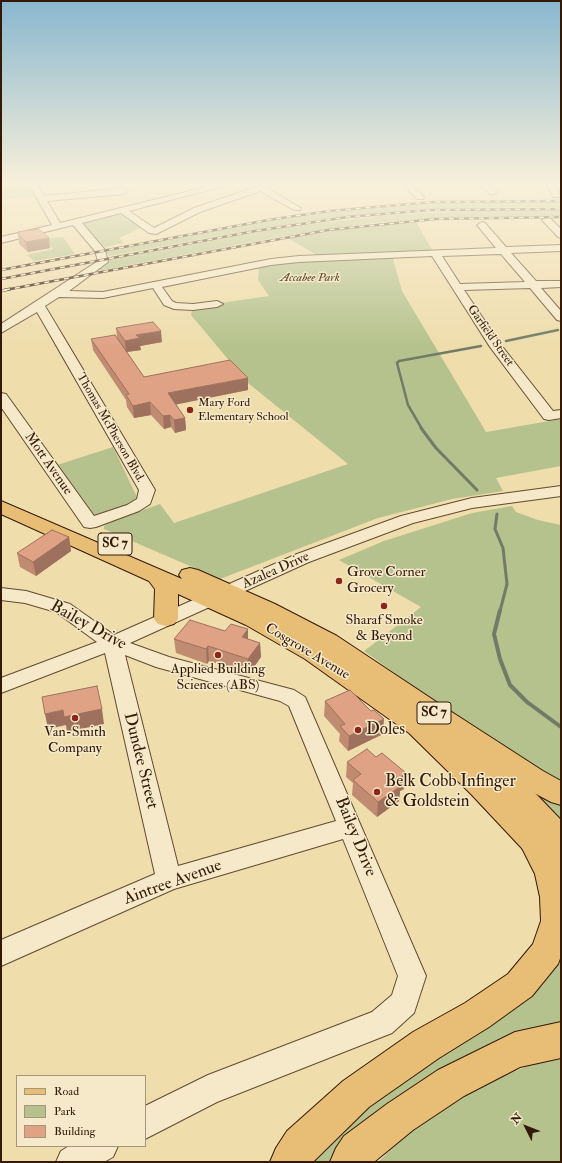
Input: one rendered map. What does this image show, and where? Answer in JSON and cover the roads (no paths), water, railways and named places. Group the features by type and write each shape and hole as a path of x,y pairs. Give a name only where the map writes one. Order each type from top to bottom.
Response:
{"main road":[{"name":"Cosgrove Avenue","path":"1,494 88,527 220,596 329,642 438,716 503,778 547,839 561,872"},
{"name":"Cosgrove Avenue","path":"1,507 157,576 220,596 254,620 314,653 418,726 481,786 547,839"},
{"path":"157,576 166,588 166,619"},
{"path":"438,716 533,779 561,794"},
{"path":"290,1162 301,1145 356,1094 426,1045 477,1015 520,985 546,953 557,921 556,896 550,874 547,839"},
{"path":"350,1162 358,1150 400,1117 451,1083 515,1050 561,1040"}],"street":[{"path":"2,328 58,294 104,262 100,250 90,238"},
{"path":"493,238 561,318"},
{"path":"58,294 103,295 287,260 561,248"},
{"name":"Garfield Street","path":"435,253 496,347 555,415"},
{"path":"457,287 561,284"},
{"path":"156,285 168,303 174,306 193,307 217,304"},
{"name":"Thomas McPherson Blvd.","path":"39,306 147,490 144,501 133,508 88,527"},
{"name":"Mott Avenue","path":"1,397 88,527"},
{"name":"Azalea Drive","path":"1,686 112,643 303,558 407,519 472,503 561,491"},
{"name":"Bailey Drive","path":"1,594 26,597 62,608 112,643 163,662 287,695 298,702 412,976 404,1003 382,1023 208,1090 146,1122"},
{"name":"Dundee Street","path":"112,643 169,880"},
{"name":"Aintree Avenue","path":"1,953 169,880 350,827"},
{"path":"72,1162 100,1147"}],"waterway":[{"path":"506,341 558,330"},
{"path":"422,429 408,405 397,363 399,361 481,346"},
{"path":"421,428 436,448 477,490"},
{"path":"497,514 495,529 503,548 507,584 500,611"},
{"path":"500,610 494,634 500,659 510,685 527,702 561,727"}],"railway":[{"path":"1,270 170,238"},
{"path":"1,279 217,238"},
{"path":"8,289 283,238"},
{"path":"1,291 8,289"}],"place":[{"name":"Mary Ford Elementary School","path":"190,410"},
{"name":"Grove Corner Grocery","path":"339,581"},
{"name":"Sharaf Smoke & Beyond","path":"384,606"},
{"name":"Applied Building Sciences (ABS)","path":"218,655"},
{"name":"Van-Smith Company","path":"75,718"},
{"name":"Doles","path":"358,730"},
{"name":"Belk Cobb Infinger & Goldstein","path":"377,792"}],"park label":[{"name":"Accabee Park","path":"310,278"}]}
